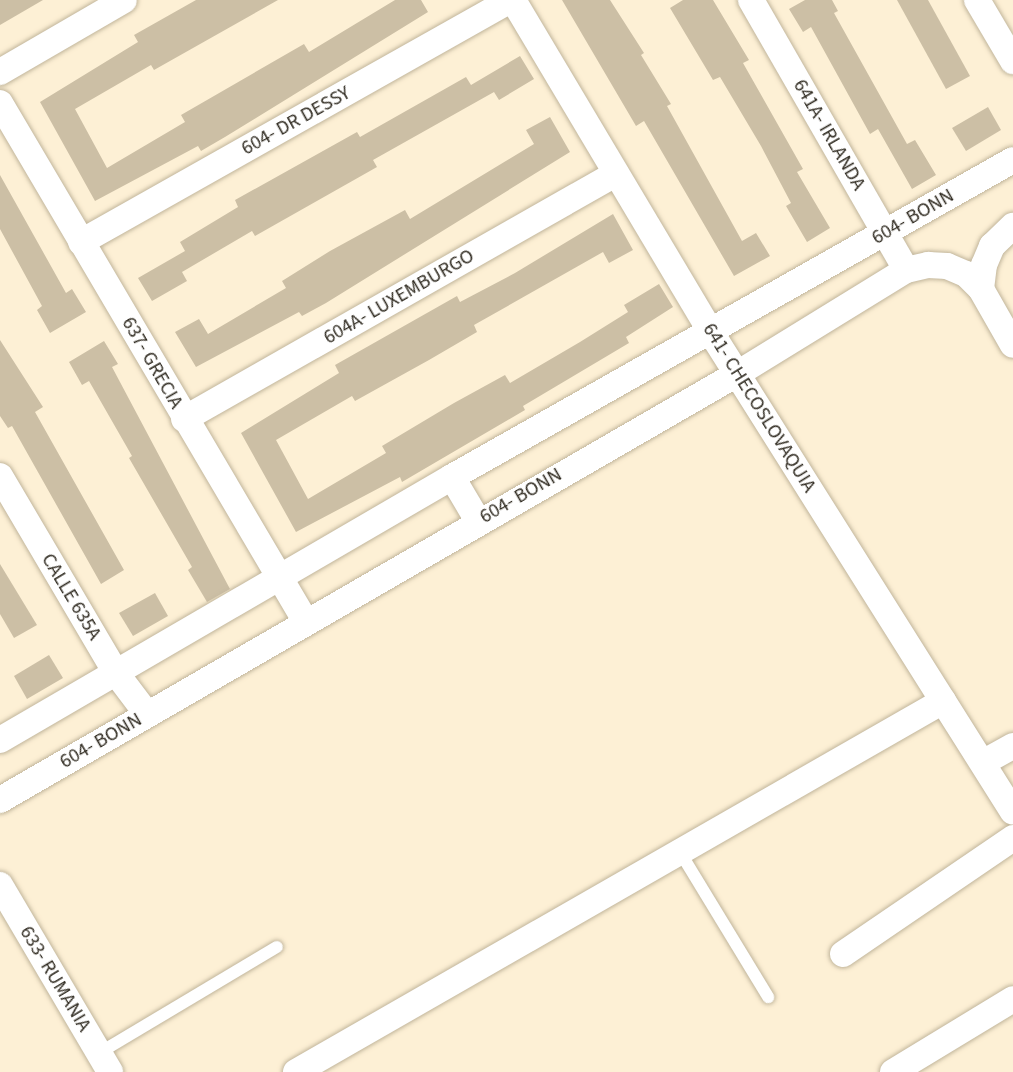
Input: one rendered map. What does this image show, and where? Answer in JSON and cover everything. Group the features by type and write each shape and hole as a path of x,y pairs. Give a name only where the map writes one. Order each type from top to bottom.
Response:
{"street":[{"path":"0,72 124,0"},
{"name":"641- CHECOSLOVAQUIA","path":"512,0 614,175 710,332 984,762 1013,812"},
{"name":"604- DR DESSY","path":"81,242 512,0"},
{"name":"641A- IRLANDA","path":"751,0 906,270"},
{"path":"977,0 1013,61"},
{"name":"637- GRECIA","path":"0,103 278,580 306,622"},
{"name":"604- BONN","path":"0,740 452,477 1013,160"},
{"name":"604A- LUXEMBURGO","path":"184,419 614,175"},
{"path":"1013,226 993,246 984,265 981,289 1013,345"},
{"name":"604- BONN","path":"0,800 478,521 737,374 906,270 928,265 947,266 966,274 981,289"},
{"name":"CALLE 635A","path":"0,476 116,673 147,714"},
{"path":"452,477 478,521"},
{"path":"296,1072 943,701"},
{"path":"984,762 1013,746"},
{"path":"843,954 1013,838"},
{"name":"633- RUMANIA","path":"0,885 105,1063"},
{"path":"893,1072 924,1064 1013,999"}],"lane":[{"path":"680,852 768,997"},
{"path":"105,1063 276,947"}],"building":[{"path":"0,0 43,0 0,25"},
{"path":"196,0 278,0 154,70 151,65 75,109 107,168 185,122 181,115 304,44 309,52 395,0 421,0 428,12 201,151 198,146 95,201 40,102 138,42 134,35"},
{"path":"562,0 610,0 644,53 641,55 671,104 667,106 742,241 756,233 770,256 734,276 644,121 636,126"},
{"path":"683,0 713,0 749,60 743,63 803,169 797,172 830,228 807,242 786,206 791,203 761,146 720,77 713,80 670,8"},
{"path":"805,0 832,0 838,11 834,13 907,144 915,140 936,175 912,189 878,129 870,134 811,27 803,32 789,9"},
{"path":"897,0 928,0 970,76 946,89"},
{"path":"520,56 534,79 499,100 494,92 373,160 377,167 255,236 252,231 182,272 187,281 152,301 138,278 185,251 180,242 238,207 235,200 357,132 360,137 466,77 471,85"},
{"path":"988,107 1001,130 966,151 952,128"},
{"path":"550,117 570,152 326,303 302,316 299,312 196,367 175,332 199,319 208,334 286,288 282,281 330,251 405,210 410,219 534,144 526,130"},
{"path":"0,175 66,293 72,289 86,312 50,333 37,310 42,306 0,229"},
{"path":"613,214 633,250 609,263 603,252 474,325 477,332 429,360 355,401 352,396 276,440 308,499 386,453 382,446 454,403 505,375 510,383 580,342 628,312 624,305 659,284 673,307 626,337 629,343 523,406 525,410 402,482 400,477 296,532 241,433 339,373 335,365 457,296 460,302 515,273"},
{"path":"0,340 43,407 35,412 124,570 101,584 12,426 8,428 0,416"},
{"path":"104,341 118,364 112,367 230,589 207,602 188,570 192,567 129,458 132,456 89,381 82,385 69,362"},
{"path":"0,564 37,625 14,638 0,614"},
{"path":"155,593 168,616 133,636 119,613"},
{"path":"49,655 63,678 27,699 14,676"}]}
